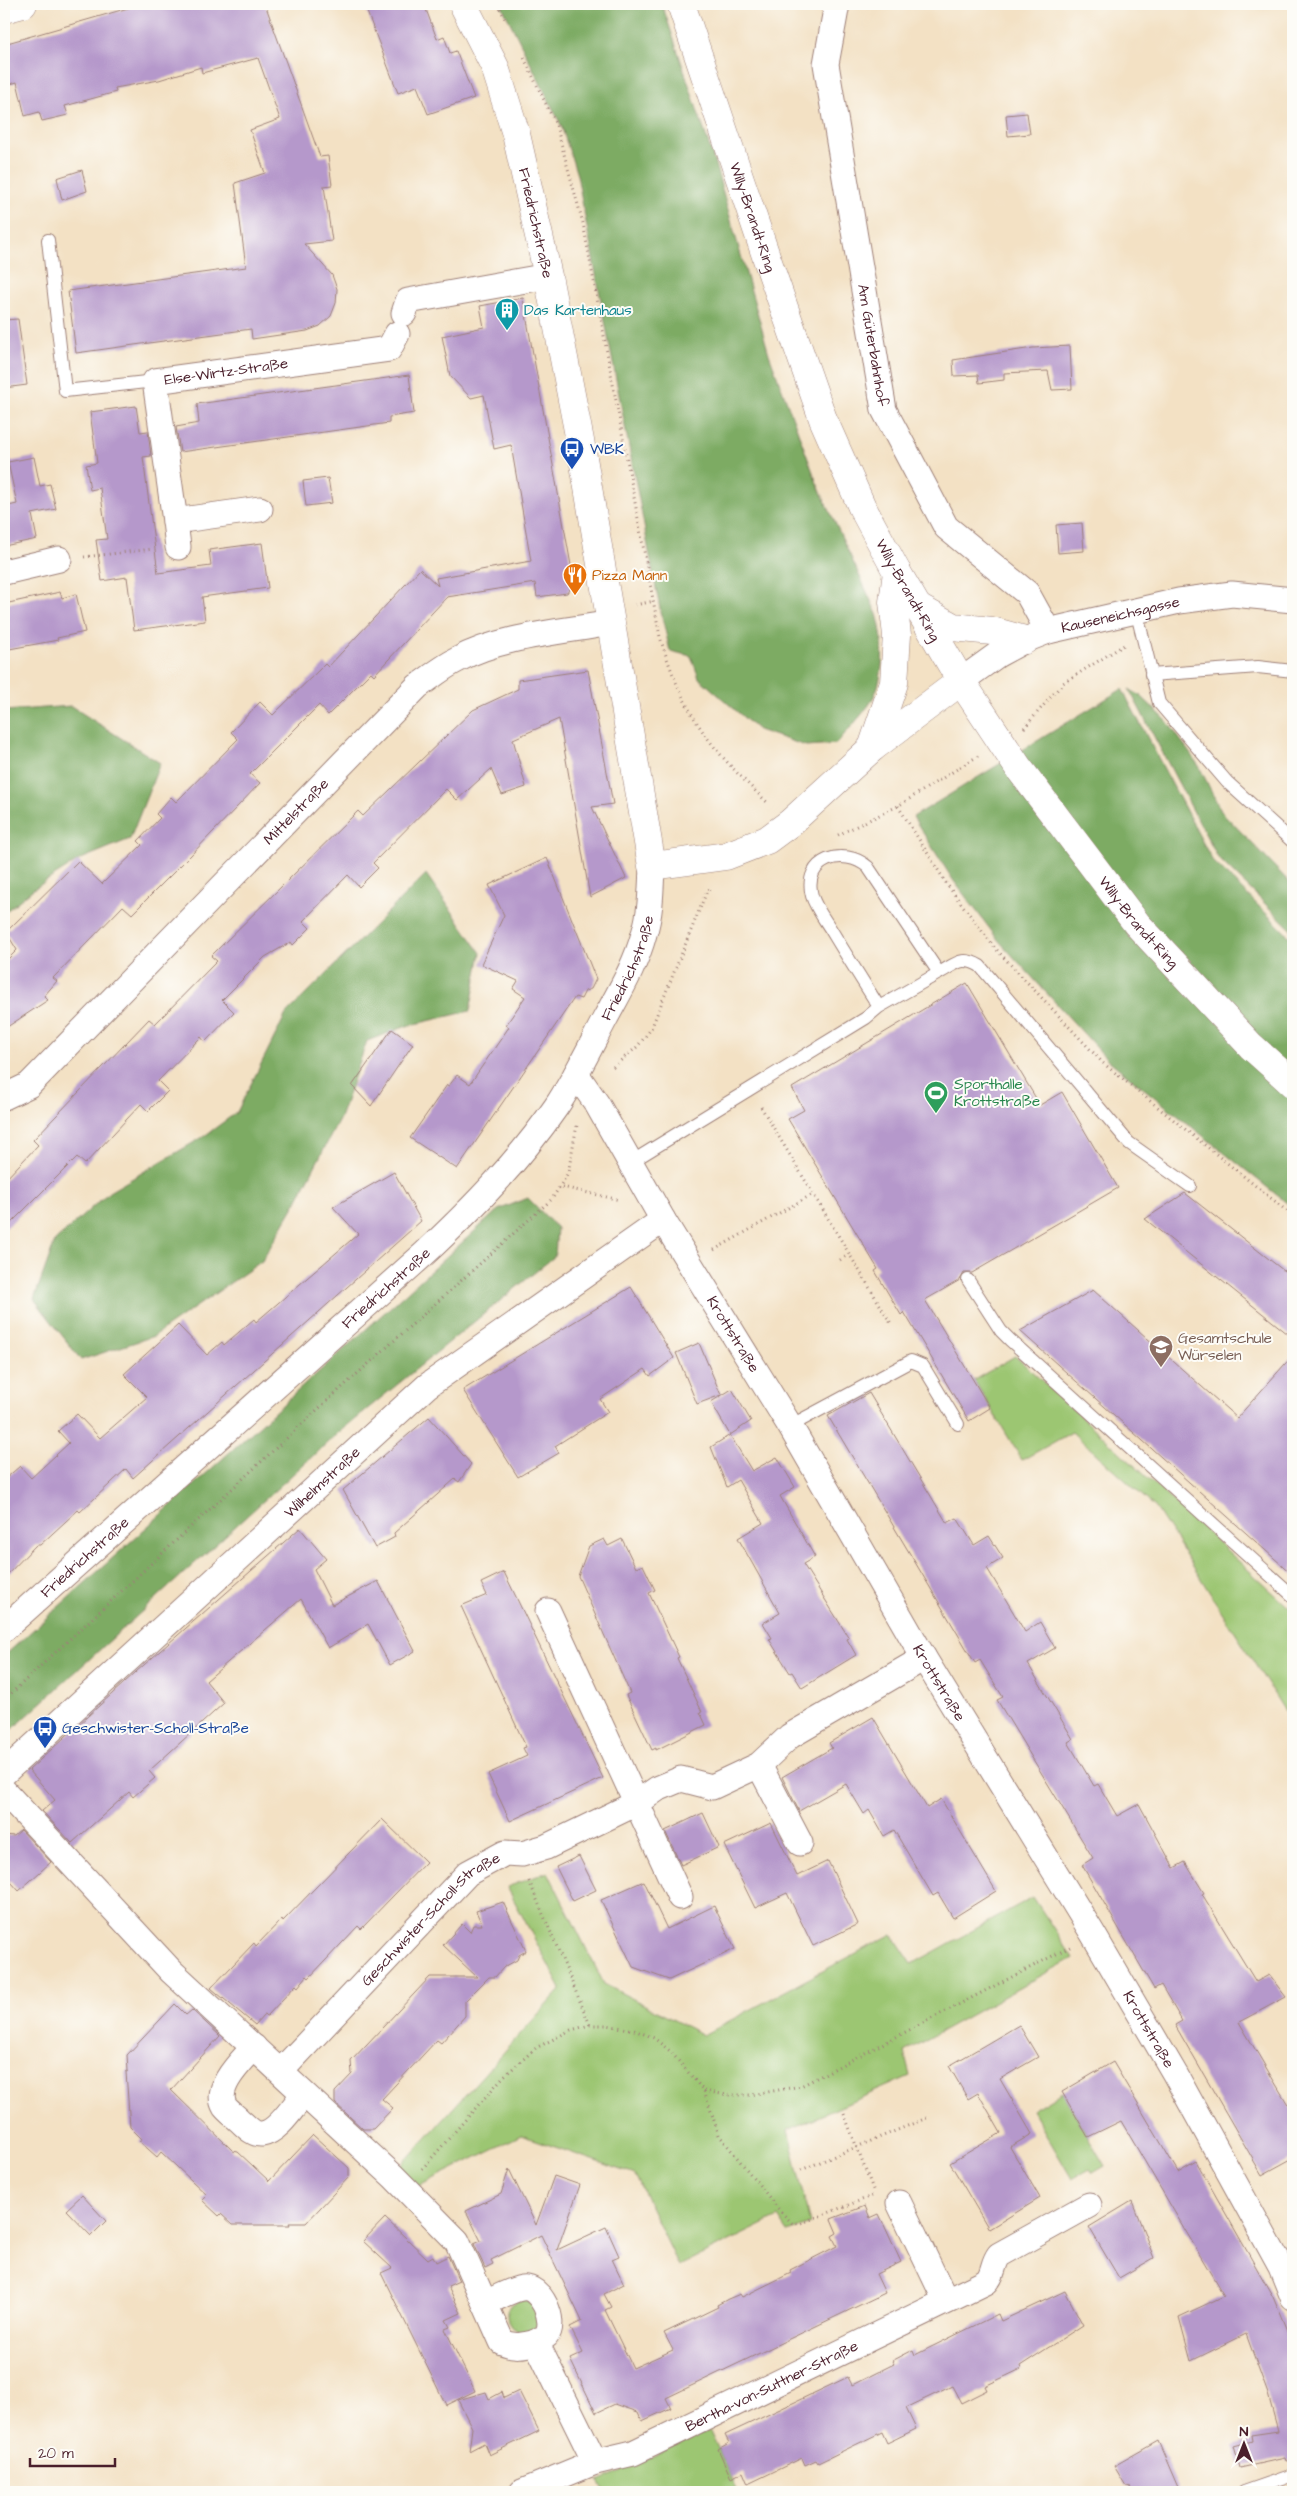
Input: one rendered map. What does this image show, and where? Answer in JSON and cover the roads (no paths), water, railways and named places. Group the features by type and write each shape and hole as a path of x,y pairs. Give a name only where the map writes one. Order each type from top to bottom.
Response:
{"main road":[{"path":"4,9 23,4"},
{"name":"Friedrichstraße","path":"463,4 495,67 516,134 548,276 612,623 652,866"},
{"name":"Willy-Brandt-Ring","path":"682,4 767,260 823,419 862,507 896,572 961,681 1001,742 1138,924 1251,1046 1293,1084"},
{"path":"872,748 894,683 897,635 893,602 896,572"},
{"path":"917,607 953,627 1036,635"},
{"path":"652,866 726,856 767,840 790,823 872,748 961,681"}],"street":[{"name":"Am Güterbahnhof","path":"837,4 826,64 884,410 946,527 1027,592 1036,635"},
{"name":"Else-Wirtz-Straße","path":"178,547 155,381 389,349 401,324 408,301 548,276"},
{"path":"174,521 260,509"},
{"path":"4,572 59,559"},
{"name":"Kauseneichsgasse","path":"961,681 997,656 1036,635 1136,610 1180,601 1232,594 1293,600"},
{"name":"Mittelstraße","path":"4,1110 418,686 458,659 478,651 514,641 612,623"},
{"name":"Friedrichstraße","path":"4,1629 424,1254 469,1211 523,1151 556,1106 576,1074 630,971 644,936 649,915 652,866"},
{"name":"Krottstraße","path":"576,1074 592,1095 663,1220 790,1426 924,1658 1093,1934 1175,2074 1281,2266 1293,2297"},
{"name":"Mittelstraße","path":"4,1097 29,1085"},
{"name":"Wilhelmstraße","path":"4,1773 427,1386 663,1220"},
{"path":"548,1611 680,1896"},
{"name":"Geschwister-Scholl-Straße","path":"281,2071 468,1873 499,1856 530,1853 546,1847 637,1803 657,1789 681,1779 712,1787 759,1766 790,1736 924,1658"},
{"path":"759,1766 800,1843"},
{"path":"4,1791 171,1971 281,2071 303,2095 405,2188 457,2240 485,2304 502,2342 511,2346 522,2346 536,2342 546,2336 550,2327 549,2317 539,2294 531,2289 522,2287 485,2304"},
{"path":"254,2048 229,2077 224,2087 222,2095 224,2105 229,2110 255,2134 262,2134 274,2128 303,2095"},
{"path":"899,2203 946,2301"},
{"name":"Bertha-von-Suttner-Straße","path":"522,2492 595,2462 633,2453 986,2282 991,2277 995,2261 999,2255 1089,2206"},
{"path":"536,2342 595,2462"}],"lane":[{"path":"48,240 65,391 155,381"},
{"path":"1136,610 1159,703 1227,782 1293,842"},
{"path":"1151,675 1258,667 1293,671"},
{"path":"879,1008 812,896 813,874 819,864 828,859 848,857 857,859 868,868 939,973"},
{"path":"631,1162 866,1018 879,1008 963,960 970,960 980,966 1129,1143 1190,1186"},
{"path":"968,1280 1001,1331 1010,1340 1293,1596"},
{"path":"790,1426 903,1363 911,1361 923,1366 958,1424"},
{"path":"1244,2492 1293,2475"}],"place":[{"name":"Das Kartenhaus","path":"507,331"},
{"name":"WBK","path":"572,470"},
{"name":"Pizza Mann","path":"575,596"},
{"name":"Sporthalle Krottstraße","path":"936,1114"},
{"name":"Gesamtschule Würselen","path":"1161,1368"},
{"name":"Geschwister-Scholl-Straße","path":"45,1749"}]}
